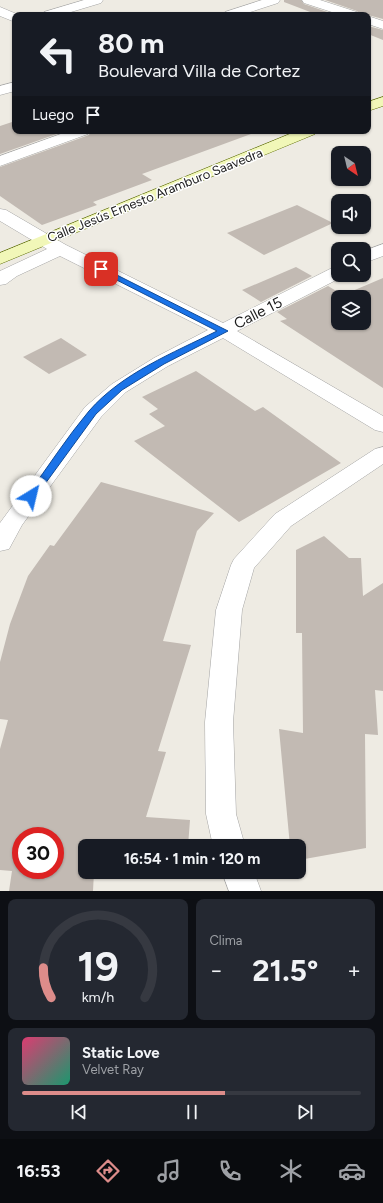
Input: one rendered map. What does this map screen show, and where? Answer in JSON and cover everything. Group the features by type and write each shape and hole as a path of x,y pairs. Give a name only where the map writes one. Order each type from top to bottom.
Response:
{"street":[{"path":"58,12 97,0"},
{"path":"238,12 274,0"},
{"path":"308,0 343,12"},
{"path":"0,12 12,23"},
{"path":"0,91 12,87"},
{"path":"371,106 383,101"},
{"path":"0,161 75,134"},
{"name":"Calle Jesús Ernesto Aramburo Saavedra","path":"0,259 52,244 303,134"},
{"path":"0,214 52,244 224,331 383,425"},
{"path":"0,280 52,244"},
{"path":"371,255 383,249"},
{"name":"Calle 15","path":"0,543 13,521 93,412 119,388 161,362 331,276"},
{"path":"227,839 220,814 219,722 229,610 243,566 283,520 383,454"},
{"path":"241,879 245,891"}],"building":[{"path":"284,0 301,0 304,4 327,12 310,12 284,2"},
{"path":"325,0 383,0 383,19 371,16 371,12 357,11"},
{"path":"371,27 383,30 383,40 371,35"},
{"path":"12,122 12,134 57,134 0,154 0,126"},
{"path":"251,134 142,174 152,180 93,202 97,205 42,225 0,196 0,167 89,135"},
{"path":"297,205 331,222 331,224 264,255 227,233"},
{"path":"296,267 312,276 261,302 242,290"},
{"path":"383,278 383,388 280,321 287,319 277,312 328,286 335,290 331,290 331,330 371,330 371,290 355,290"},
{"path":"61,338 87,355 49,374 23,357"},
{"path":"196,371 255,411 263,407 341,463 239,522 134,441 165,426 149,414 158,409 142,397"},
{"path":"101,482 214,513 197,531 163,641 191,645 158,751 166,752 146,817 190,820 189,839 78,839 78,879 94,879 93,891 9,891 12,871 0,870 0,749 8,720 0,719 0,662 10,624 28,576 50,545 54,546"},
{"path":"324,536 349,558 361,558 363,596 383,583 383,691 375,690 378,735 365,734 366,848 306,859 306,839 289,839 279,729 303,733 302,633 296,633 296,550"}],"route":[{"path":"31,496 93,412 119,388 161,362 224,331 101,269"}]}
